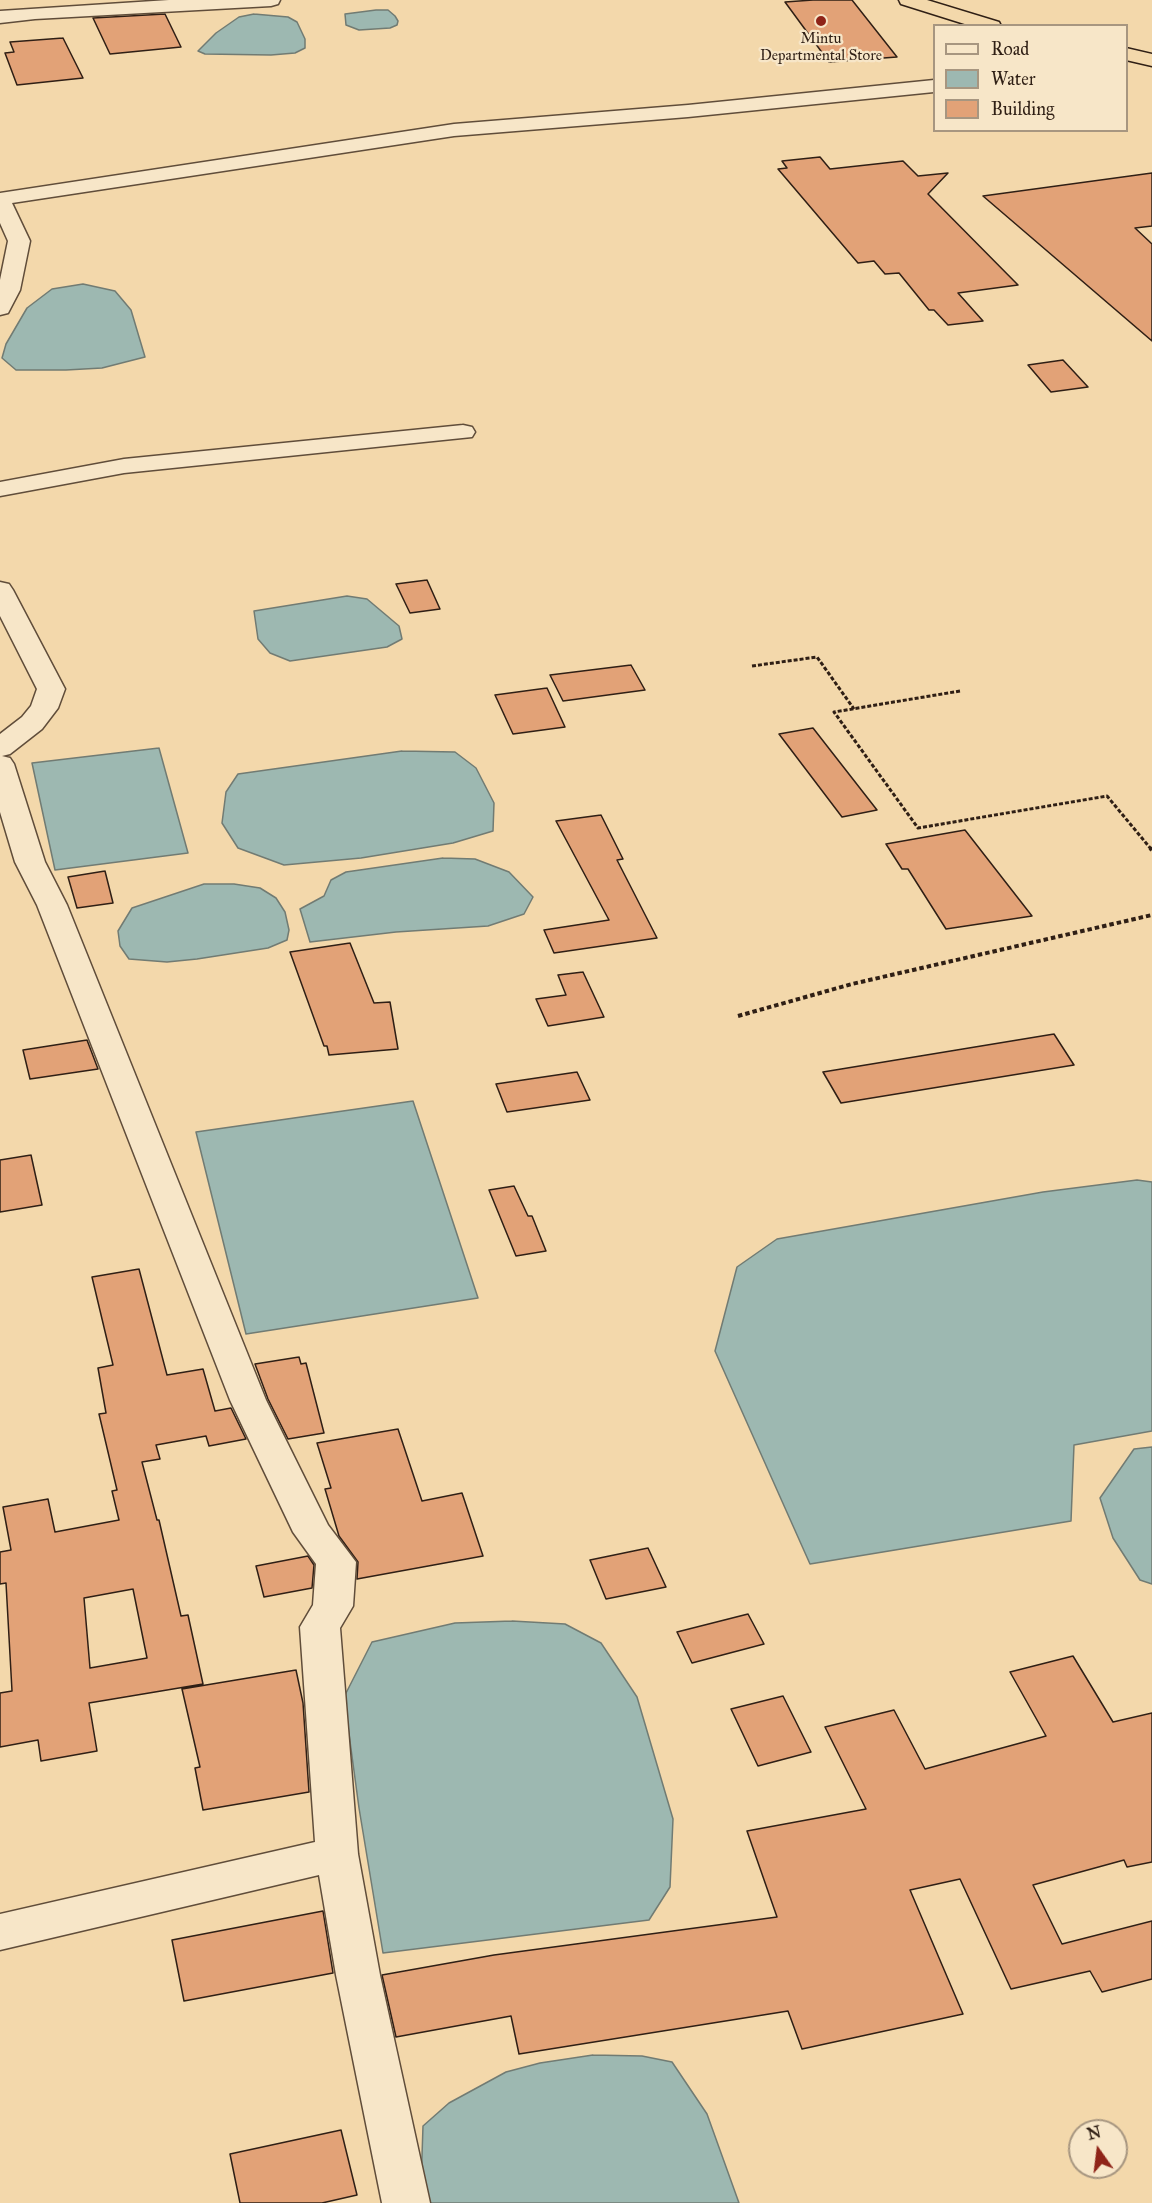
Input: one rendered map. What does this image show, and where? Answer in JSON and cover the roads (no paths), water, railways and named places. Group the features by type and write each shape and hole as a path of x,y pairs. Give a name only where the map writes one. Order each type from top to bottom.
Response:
{"highway":[{"path":"908,0 986,24"},
{"path":"1128,54 1152,60"}],"street":[{"path":"0,17 35,13 271,0"},
{"path":"3,296 19,241 0,200 454,130 688,111 933,86"},
{"path":"0,489 124,466 463,432"},
{"path":"0,590 51,689 44,708 32,723 0,748"},
{"path":"0,764 30,862 52,905 248,1400 312,1532 336,1562 333,1606 320,1627 337,1854 358,1975 406,2203"},
{"path":"0,1932 337,1854"}],"water":[{"path":"388,10 398,21 397,25 390,28 359,30 346,25 345,14"},
{"path":"254,14 288,17 297,22 305,39 305,48 295,53 271,55 205,54 198,51 216,33 239,17"},
{"path":"83,284 115,291 131,310 145,357 102,368 66,370 16,370 2,358 6,344 27,308 52,289"},
{"path":"347,596 367,599 399,626 402,639 387,647 290,661 270,653 258,639 254,611"},
{"path":"159,748 188,853 55,870 32,763"},
{"path":"402,751 455,752 476,768 494,803 493,831 453,843 361,858 284,865 238,848 222,823 226,792 238,774"},
{"path":"443,858 475,859 509,872 533,897 524,914 488,926 396,932 310,942 300,909 324,896 331,880 346,872"},
{"path":"204,884 234,884 260,888 276,898 285,912 289,930 287,940 268,948 197,959 167,962 129,959 120,946 118,931 132,908"},
{"path":"413,1101 478,1298 246,1334 196,1132"},
{"path":"1137,1180 1152,1182 1152,1431 1074,1445 1071,1521 810,1564 715,1351 737,1267 777,1239 1043,1192"},
{"path":"1152,1447 1152,1584 1140,1580 1113,1538 1100,1498 1134,1449"},
{"path":"512,1621 565,1624 601,1643 637,1697 673,1819 670,1887 649,1920 383,1953 359,1808 344,1697 372,1642 455,1623"},
{"path":"593,2055 642,2056 672,2062 707,2114 739,2203 424,2203 421,2186 423,2126 449,2103 506,2072 540,2063"}],"place":[{"name":"Mintu Departmental Store","path":"821,21"}]}
